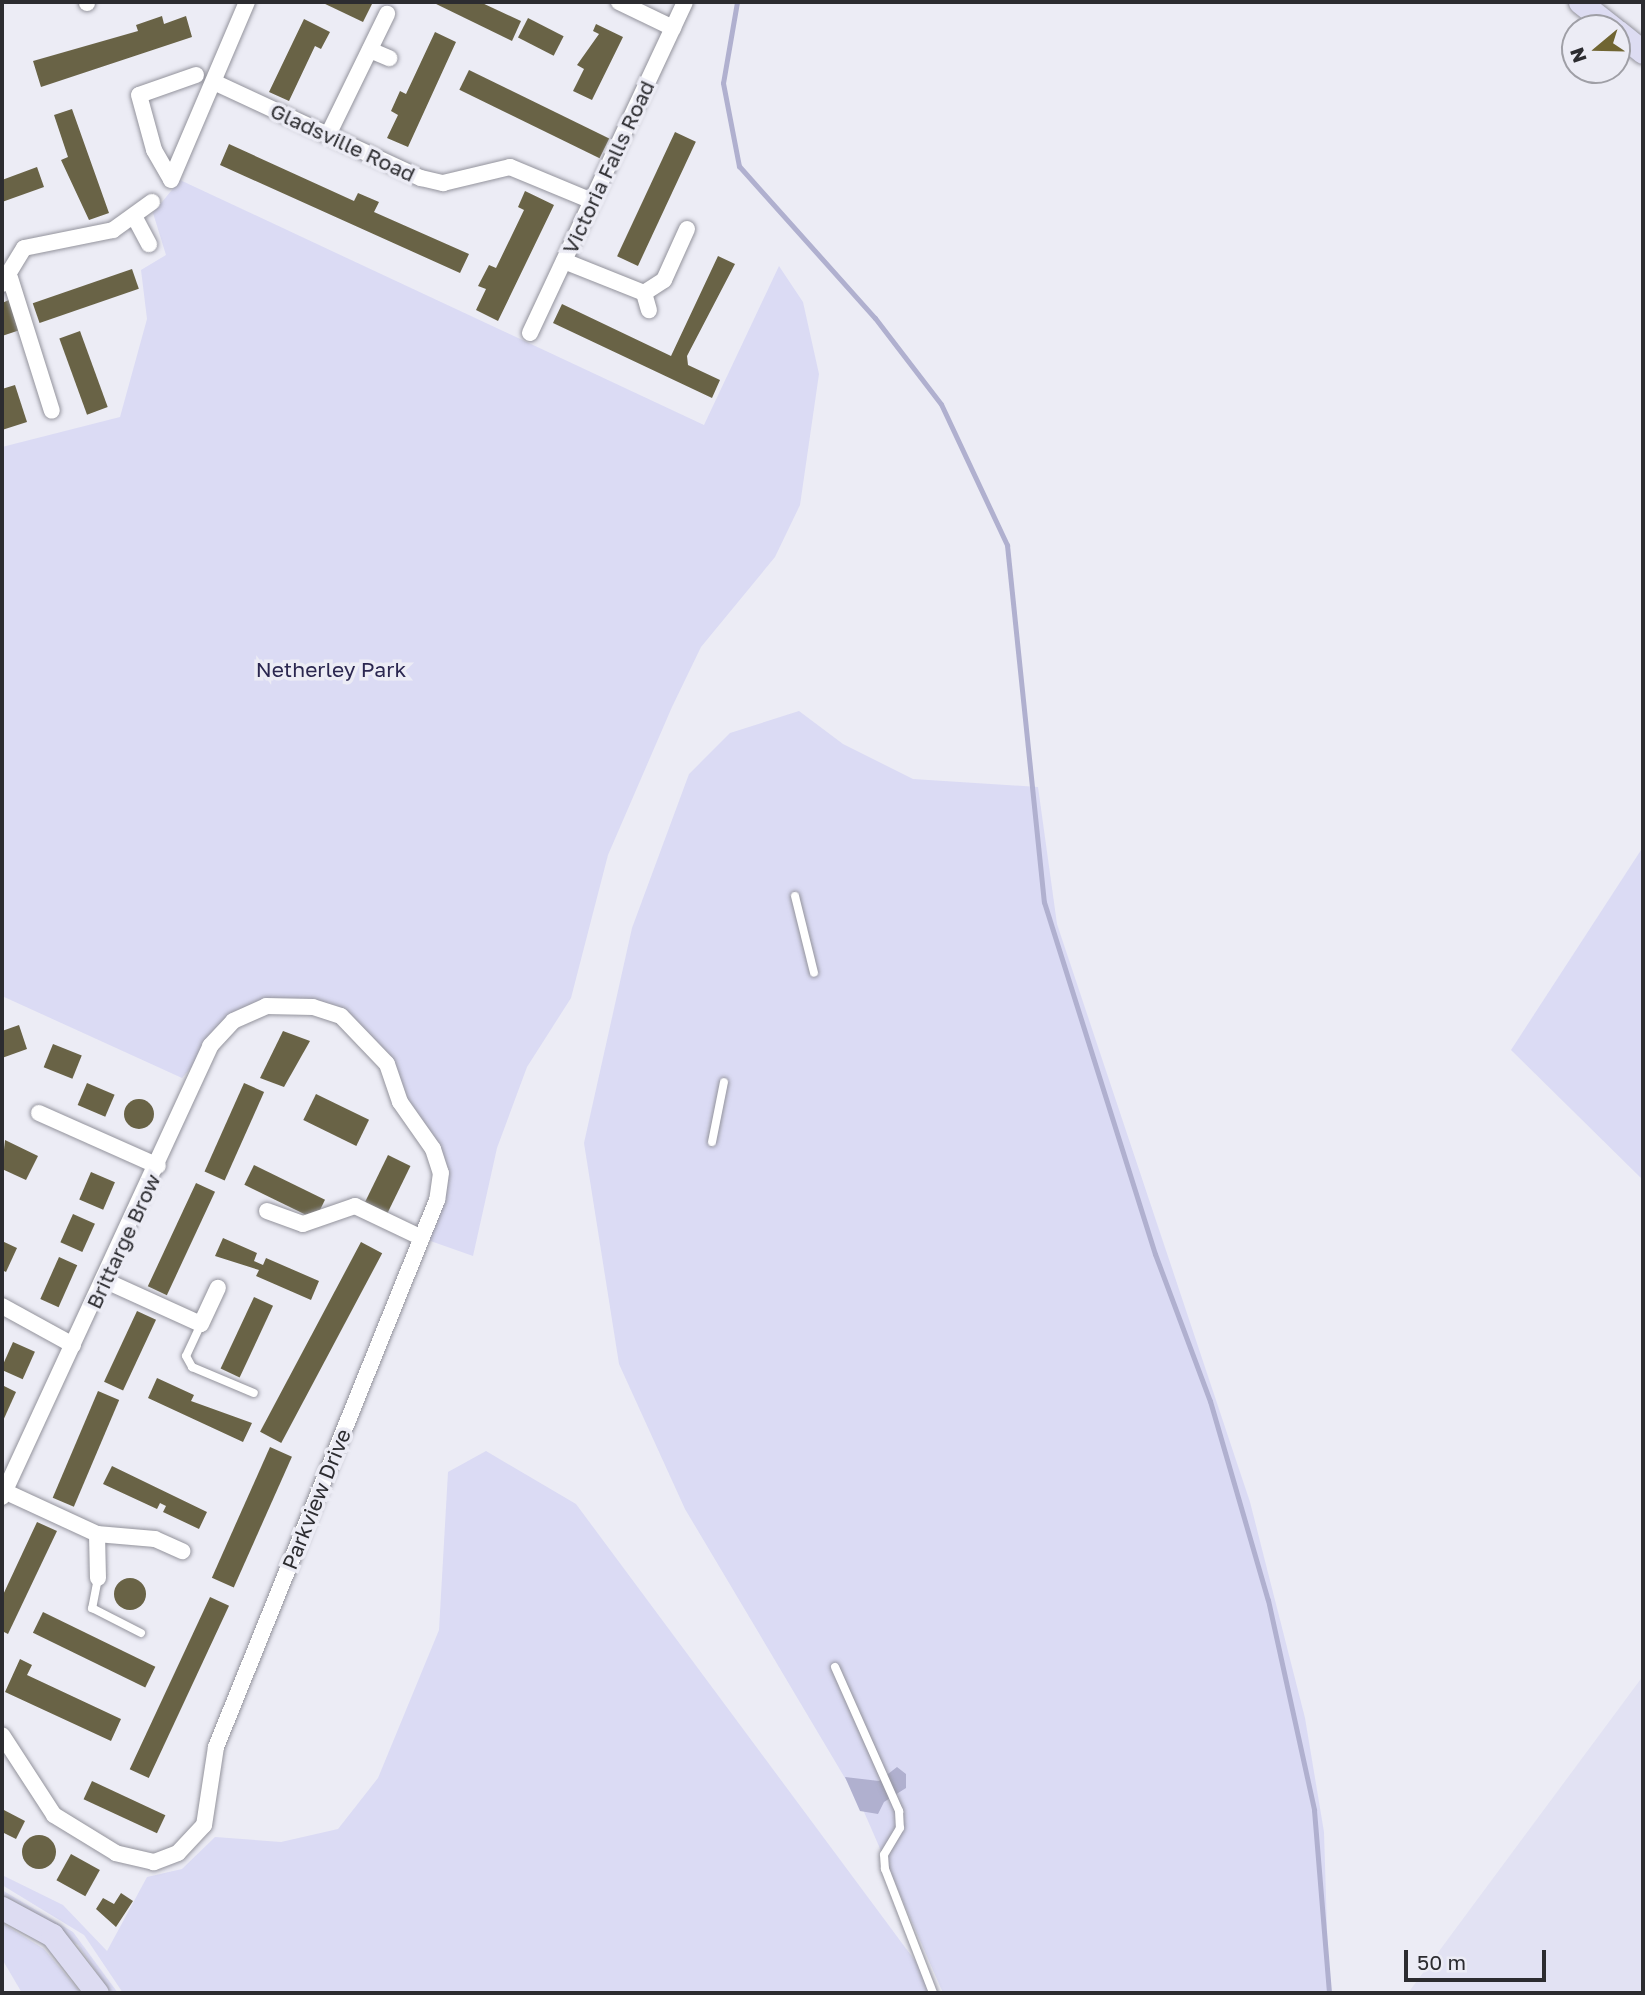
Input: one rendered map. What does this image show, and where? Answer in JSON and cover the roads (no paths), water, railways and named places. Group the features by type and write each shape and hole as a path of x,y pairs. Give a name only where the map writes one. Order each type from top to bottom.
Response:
{"main road":[{"path":"1580,2 1596,14"},
{"path":"2,1908 52,1935 97,1993"}],"street":[{"path":"196,75 139,95 154,150 171,180 215,83 247,2"},
{"path":"618,2 673,28"},
{"name":"Victoria Falls Road","path":"530,333 685,2"},
{"path":"328,135 387,14"},
{"path":"370,50 389,58"},
{"name":"Gladsville Road","path":"215,83 421,178 443,183 510,167 592,201"},
{"path":"52,411 6,281 24,248 113,230 152,202"},
{"path":"134,216 149,244"},
{"path":"644,293 664,280 687,229"},
{"path":"564,261 644,293"},
{"path":"644,293 649,310"},
{"name":"Brittarge Brow","path":"3,1494 72,1345 106,1281 210,1046 233,1021 266,1006"},
{"name":"Parkview Drive","path":"2,1735 54,1815 117,1853 154,1862 178,1853 204,1825 216,1747 422,1238 441,1173 433,1149 400,1102 387,1064 341,1016 313,1006 266,1006"},
{"path":"39,1113 158,1166"},
{"path":"267,1211 303,1224 355,1206 422,1238"},
{"path":"106,1281 201,1324 218,1288"},
{"path":"2,1306 72,1345"},
{"path":"3,1494 97,1534 155,1539 182,1551"},
{"path":"97,1534 98,1578"}],"lane":[{"path":"795,896 814,973"},
{"path":"712,1142 724,1082"},
{"path":"201,1324 186,1356 192,1367 254,1392"},
{"path":"98,1578 92,1608 141,1633"},
{"path":"835,1667 875,1766 892,1800 900,1828 884,1854 885,1869 933,1993"}],"waterway":[{"path":"737,2 723,83 739,166 875,318 941,404 1007,545 1044,902 1155,1254 1210,1401 1268,1600 1314,1810 1329,1993"}],"park label":[{"name":"Netherley Park","path":"331,669"}]}
